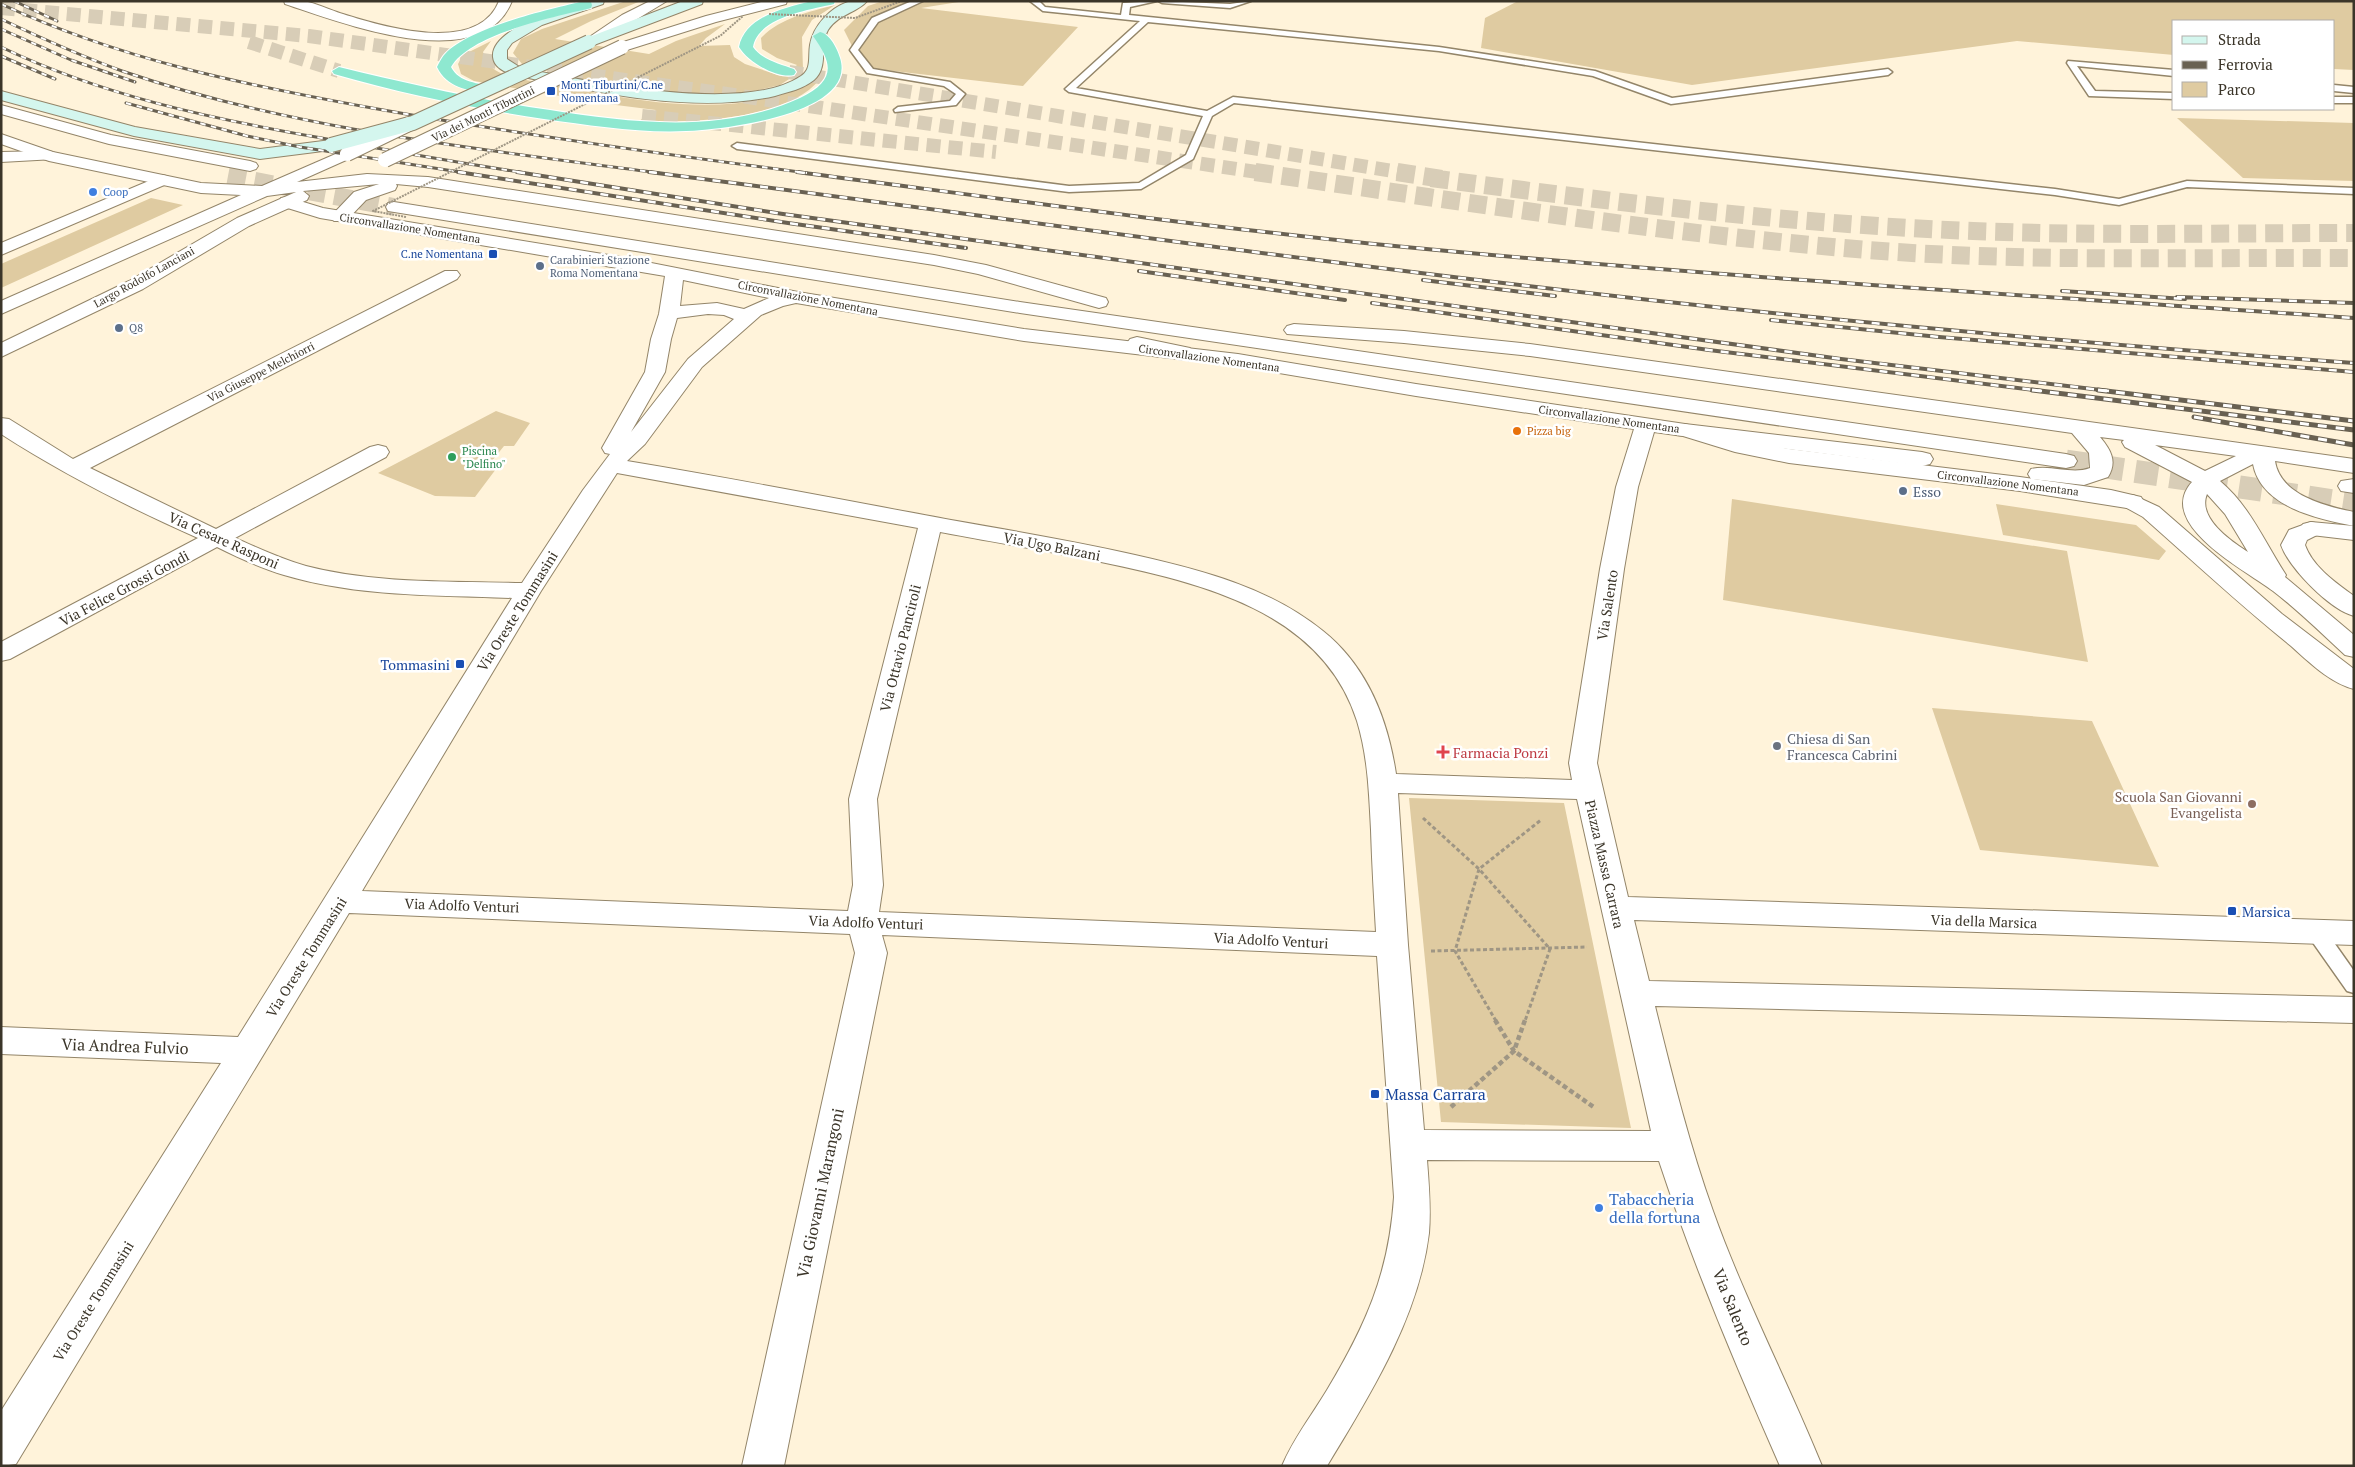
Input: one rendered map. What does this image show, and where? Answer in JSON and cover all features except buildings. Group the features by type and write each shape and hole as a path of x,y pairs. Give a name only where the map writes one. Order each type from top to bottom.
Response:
{"highway":[{"path":"789,72 751,55 746,47 747,36 754,29 773,18 829,1"},
{"path":"592,3 522,22 476,40 446,58 444,70 455,81 473,86 548,102 642,116"},
{"path":"339,71 390,86 482,105 626,126 688,127 724,123 772,113 810,99 828,87 833,80 835,64 830,50 820,36"}],"main road":[{"name":"Via dei Monti Tiburtini","path":"413,123 589,42 661,12 697,1"},
{"path":"592,3 517,32 500,47 498,53 502,61 514,71 535,76 685,100 729,100 778,91 807,78 814,72 817,44 832,17 861,1"},
{"path":"1,95 134,131 255,160 331,145 413,123"}],"street":[{"path":"290,1 364,25 414,36 445,36 477,29 498,18 506,1"},
{"path":"589,42 627,18 661,1"},
{"name":"Via dei Monti Tiburtini","path":"287,202 337,182 432,138 622,47 663,24 733,1"},
{"path":"622,47 711,19 782,1"},
{"path":"1,110 109,139 255,160 270,160 260,171 236,180 201,188"},
{"name":"Via dei Monti Tiburtini","path":"264,191 413,123"},
{"path":"1,124 91,148 228,176"},
{"path":"1,138 42,154"},
{"path":"419,187 423,161 432,138"},
{"path":"1,147 201,188 264,191 337,182 382,179 419,187"},
{"path":"1,157 42,154"},
{"path":"1,250 163,180"},
{"path":"340,217 353,201 364,194 384,187 419,187"},
{"name":"Circonvallazione Nomentana","path":"400,212 1587,392 2064,452 1294,330 697,244 419,187"},
{"path":"192,222 207,203 206,194 201,188"},
{"name":"Circonvallazione Nomentana","path":"264,191 307,210 340,217 674,272 798,298 1053,340 1183,352 1416,390 1685,430 1717,441 1771,453 2048,488 2133,502 2151,512 2280,624 2326,662 2354,681"},
{"name":"Largo Rodolfo Lanciani","path":"1,308 264,191"},
{"name":"Largo Rodolfo Lanciani","path":"1,351 136,284 214,238 287,202"},
{"path":"136,284 184,267 307,210"},
{"name":"Via Oreste Tommasini","path":"611,465 612,451 617,438 655,372 661,339 669,314 674,272"},
{"name":"Via Giuseppe Melchiorri","path":"72,468 451,275"},
{"path":"820,277 1183,352"},
{"name":"Via Oreste Tommasini","path":"1,1449 248,1051 528,590 611,465 637,439 684,375 745,317 768,305 798,298"},
{"path":"669,314 693,309 721,308 745,317"},
{"path":"1294,330 1411,338 1530,350 2262,452 2352,479"},
{"path":"1238,360 1405,377 1587,392"},
{"name":"Via Cesare Rasponi","path":"1,424 72,468 272,564 340,580 376,584 528,590"},
{"name":"Via Salento","path":"1588,790 1583,763 1612,570 1627,487 1646,424"},
{"path":"1685,430 2084,478 2098,474 2104,461 2097,448 2078,427"},
{"path":"2110,431 2205,481 2232,508 2280,585"},
{"name":"Via Felice Grossi Gondi","path":"1,653 378,452"},
{"path":"2262,452 2241,461 2205,481 2194,497 2194,508 2199,519 2235,555 2280,585 2354,649"},
{"path":"2262,452 2268,476 2286,494 2314,507 2354,519"},
{"name":"Via Ugo Balzani","path":"611,465 1087,552 1177,572 1234,590 1279,612 1316,638 1342,664 1349,674 1372,721 1380,758 1383,784"},
{"name":"Via Ottavio Panciroli","path":"862,922 868,885 863,799 931,523"},
{"path":"2354,533 2312,528 2295,536 2292,542 2295,553 2319,580 2354,609"},
{"path":"1303,1466 1359,1375 1390,1305 1405,1264 1412,1217 1392,945 1383,784"},
{"name":"Piazza Massa Carrara","path":"1383,784 1588,790 1614,908 1672,1145"},
{"name":"Via Adolfo Venturi","path":"340,901 1392,945"},
{"name":"Via della Marsica","path":"1614,908 2354,933"},
{"name":"Via Giovanni Marangoni","path":"763,1466 871,953 862,922"},
{"path":"1635,993 2354,1010"},
{"name":"Via Andrea Fulvio","path":"1,1040 248,1051"},
{"path":"1408,1145 1617,1147 1672,1145"},
{"name":"Via Salento","path":"1672,1145 1699,1222 1765,1385 1801,1466"}],"lane":[{"path":"898,110 953,103 961,94 947,84 870,71 854,50 875,20 919,1"},
{"path":"1034,1 1043,9 1440,48 1595,74 1671,102 1888,72"},
{"path":"1125,17 1126,5 1152,1"},
{"path":"1162,1 1230,6 1247,1"},
{"path":"1147,19 1069,89 1208,114"},
{"path":"2172,73 2071,64 2092,94 2172,96"},
{"path":"2335,88 2354,90"},
{"path":"738,146 1069,189 1141,186 1190,157 1208,114 1233,100 2055,192 2119,202 2187,184 2354,191"},
{"path":"2335,100 2354,100"},
{"path":"2316,932 2354,986"}],"path":[{"path":"769,14 855,18 902,1"},
{"path":"400,212 373,211 720,36 743,16"},
{"path":"1548,815 1479,869 1455,950 1514,1051 1602,1113"},
{"path":"1422,817 1479,869 1550,949"},
{"path":"1427,951 1588,947"},
{"path":"1447,1111 1514,1051 1550,949"}],"green space":[{"path":"626,1 641,1 591,21 555,39 649,54 676,41 725,24 706,38 699,46 730,45 734,57 745,64 781,76 797,65 777,58 762,49 761,38 777,25 805,13 835,5 812,20 802,37 803,70 780,85 754,91 719,96 682,95 570,77 522,64 513,53 521,39 542,29"},
{"path":"883,1 965,1 921,8 1078,27 1023,86 868,68 854,50 844,30 868,6"},
{"path":"1518,1 2354,1 2354,70 2335,69 2335,20 2172,20 2172,55 2017,41 1692,85 1481,48 1485,18"},
{"path":"491,41 483,52 489,64 497,71 520,79 633,99 710,105 747,102 784,94 820,79 805,93 785,104 761,111 709,120 639,121 656,110 600,103 474,81 461,74 458,64 463,55"},
{"path":"2177,118 2354,123 2354,181 2243,178"},
{"path":"151,198 183,205 1,288 1,264"},
{"name":"Piscina \"Delfino\"","path":"496,411 530,423 514,446 504,446 487,467 496,469 475,497 435,496 378,473"},
{"path":"1732,499 2067,551 2088,662 1723,600"},
{"path":"1996,504 2136,525 2166,551 2159,560 2003,535"},
{"path":"1932,708 2092,721 2159,867 1980,850"},
{"path":"1409,798 1564,803 1631,1128 1441,1122"}],"tunnel":[{"path":"1,8 309,36 727,94 1264,173"},
{"path":"249,42 339,71"},
{"path":"789,72 1405,173"},
{"path":"642,116 996,152"},
{"path":"1255,172 1623,224 1770,241 1907,253 2099,258 2354,258"},
{"path":"1397,172 1449,180"},
{"path":"228,176 394,207"},
{"path":"1431,178 1701,211 1905,228 2068,233 2354,233"},
{"path":"2066,461 2354,504"}],"railway":[{"path":"14,1 57,21"},
{"path":"1,4 46,24 92,41 183,68 276,90 534,135 807,173"},
{"path":"1,19 122,71 187,91 253,108 320,123 456,146 659,173"},
{"path":"1,29 71,60 135,82"},
{"path":"1,47 77,79 116,92 195,113 276,130 525,173"},
{"path":"1,56 55,79"},
{"path":"126,103 247,136 300,147 466,173"},
{"path":"458,172 788,223 966,248"},
{"path":"517,172 783,214 1841,359 2109,391"},
{"path":"649,172 1275,255 1525,286 2002,335 2354,363"},
{"path":"797,172 1157,219 1374,244 1619,266 2354,318"},
{"path":"1139,271 1345,300"},
{"path":"1423,280 1555,296"},
{"path":"2062,291 2185,299"},
{"path":"2177,297 2354,303"},
{"path":"1372,303 1709,350 2042,391"},
{"path":"1771,320 1939,337 2354,372"},
{"path":"2032,390 2354,430"},
{"path":"2098,390 2354,421"},
{"path":"2194,417 2354,445"}],"place":[{"name":"Monti Tiburtini/C.ne Nomentana","path":"551,91"},
{"name":"Coop","path":"93,192"},
{"name":"C.ne Nomentana","path":"493,254"},
{"name":"Carabinieri Stazione Roma Nomentana","path":"540,266"},
{"name":"Q8","path":"119,328"},
{"name":"Pizza big","path":"1517,431"},
{"name":"Piscina \"Delfino\"","path":"452,457"},
{"name":"Esso","path":"1903,491"},
{"name":"Tommasini","path":"460,664"},
{"name":"Chiesa di San Francesca Cabrini","path":"1777,746"},
{"name":"Farmacia Ponzi","path":"1443,752"},
{"name":"Scuola San Giovanni Evangelista","path":"2252,804"},
{"name":"Marsica","path":"2232,911"},
{"name":"Massa Carrara","path":"1375,1094"},
{"name":"Tabaccheria della fortuna","path":"1599,1208"}]}
